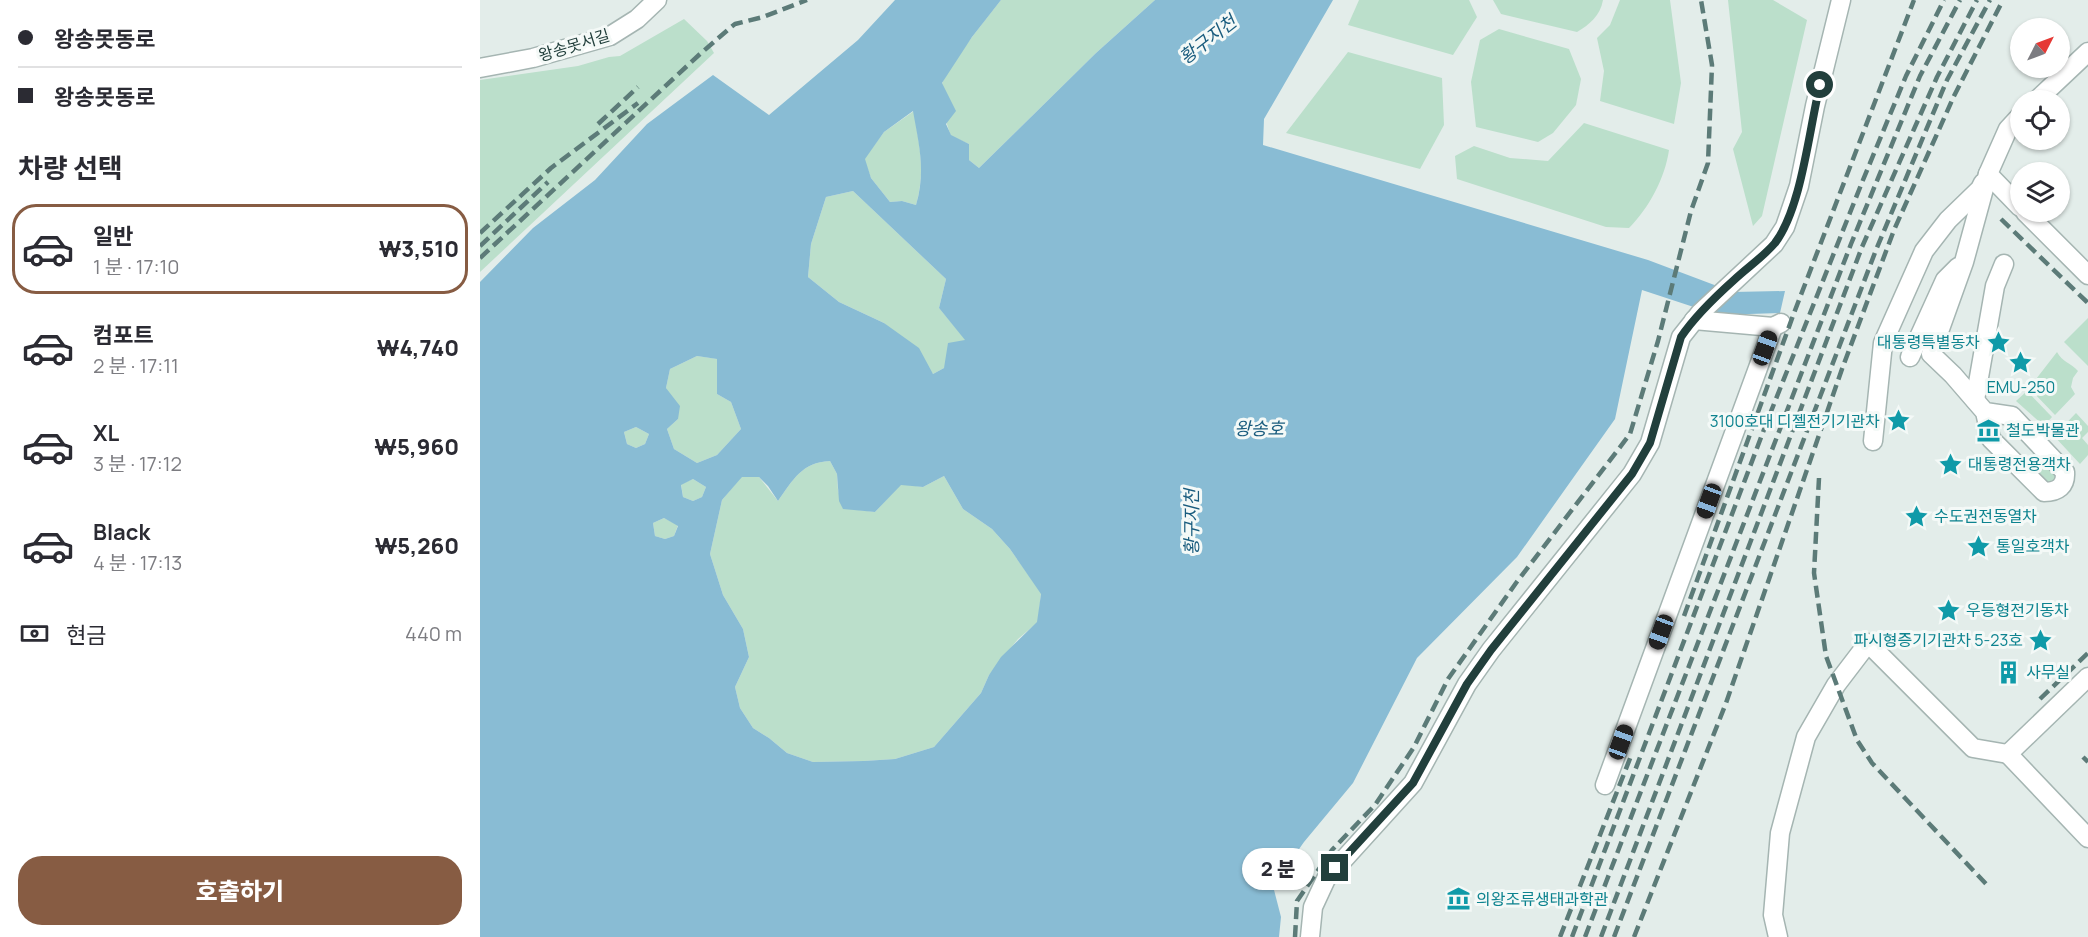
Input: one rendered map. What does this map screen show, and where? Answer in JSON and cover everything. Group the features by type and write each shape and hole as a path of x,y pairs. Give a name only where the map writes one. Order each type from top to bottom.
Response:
{"street":[{"name":"왕송못서길","path":"480,68 533,58 610,36 637,19 657,0"},
{"path":"1310,937 1313,907 1326,879 1413,783 1467,684 1491,650 1632,474 1650,443 1681,337 1697,316 1774,244 1785,227 1799,186 1815,106 1841,0"},
{"path":"2048,90 2088,52"},
{"path":"1873,441 1883,343 1924,250 1948,220 1980,189 2010,127"},
{"path":"1988,174 2010,197"},
{"path":"1980,406 2012,416 2065,472 2066,480 2062,487 2054,492 2044,492 1991,439 1980,406 1931,354 1964,262 1988,174"},
{"path":"2035,222 2088,275"},
{"path":"1910,357 1945,280 1964,262"},
{"path":"1980,406 1995,286 2004,264"},
{"path":"1605,785 1777,325 1697,316"},
{"path":"1778,937 1773,915 1780,833 1806,737 1836,686 1868,643 1973,748 2008,754 2088,838"},
{"path":"2008,754 2088,677"}],"green space":[{"path":"1001,0 1155,0 1096,53 979,168 969,160 969,144 951,136 944,110 942,85 959,56"},
{"path":"1359,0 1469,0 1477,17 1453,55 1348,25"},
{"path":"1493,0 1603,0 1600,11 1594,19 1577,32 1501,14"},
{"path":"1620,0 1670,0 1681,83 1674,124 1600,101 1604,71 1597,38 1610,25"},
{"path":"1728,0 1773,0 1807,20 1762,216 1753,226 1733,149 1742,132"},
{"path":"684,19 707,41 714,53 480,272 480,80 578,66 620,56"},
{"path":"1499,29 1569,49 1581,79 1576,105 1553,133 1538,142 1476,127 1471,82 1480,40"},
{"path":"1348,52 1442,78 1444,125 1420,169 1286,133"},
{"path":"914,111 921,169 916,205 902,201 890,202 871,178 864,159 884,132"},
{"path":"1584,123 1669,150 1664,171 1655,192 1629,228 1606,227 1457,179 1455,156 1474,146 1510,158 1548,161"},
{"path":"853,191 946,279 939,308 966,340 944,368 933,374 884,323 839,302 808,277 811,244 826,197"},
{"path":"2088,318 2088,366 2064,342"},
{"path":"2057,352 2078,371 2071,387 2075,394 2055,415 2029,388"},
{"path":"697,356 718,359 717,394 731,402 741,429 717,455 697,463 674,449 667,429 678,419 666,388 670,369"},
{"path":"2027,391 2052,417 2044,426 2016,401"},
{"path":"2076,413 2088,426 2088,432 2082,438 2088,445 2088,455 2080,464 2054,436"},
{"path":"636,427 649,434 645,444 636,448 627,444 624,432"},
{"path":"2036,450 2056,473 2054,480 2047,484 2024,463"},
{"path":"830,461 837,474 843,508 875,512 901,484 923,487 944,476 963,509 992,529 1010,549 1041,593 1038,622 1018,639 989,675 981,693 934,747 895,759 813,762 787,753 753,728 740,708 735,687 749,657 743,629 723,595 710,554 722,500 742,476 759,477 778,501 794,479 805,469 820,462"},
{"path":"693,479 706,487 702,497 693,501 683,497 681,484"},
{"path":"664,518 678,525 674,536 665,539 655,536 653,523"}],"water":[{"name":"왕송호","path":"895,0 1001,0 972,37 942,83 956,111 946,124 951,135 969,144 969,160 979,168 1096,53 1155,0 1333,0 1264,119 1263,145 1648,260 1733,292 1785,291 1780,313 1718,315 1642,290 1615,419 1517,557 1417,658 1353,783 1304,842 1273,886 1281,917 1279,937 480,937 480,282 533,228 595,180 647,124 713,75 769,115 858,40","holes":["913,111 921,169 916,205 902,201 890,202 871,178 865,159 884,132","853,191 946,279 939,308 965,340 948,343 944,368 933,374 919,348 884,323 839,302 808,277 811,244 826,197","697,356 717,359 717,394 731,402 741,429 717,455 697,463 674,449 667,429 678,419 680,406 666,388 670,369","636,427 649,434 645,444 636,448 627,444 624,432","830,461 837,474 839,501 843,509 875,512 901,485 923,487 944,476 963,509 992,529 1010,549 1041,594 1037,622 1001,657 981,693 934,747 895,759 813,762 787,753 753,728 740,708 735,687 749,657 743,629 723,595 710,554 722,500 742,477 759,477 778,501 799,474 812,465","693,479 706,487 702,497 693,501 683,497 681,485","664,518 678,526 674,536 665,539 655,536 653,523"]}],"railway":[{"path":"480,258 735,24 763,17 807,0"},
{"path":"1295,937 1297,901 1332,850 1375,805 1414,747 1448,679 1516,583 1630,434 1658,341 1691,211 1708,163 1712,65 1701,0"},
{"path":"1684,616 1794,313 1914,0"},
{"path":"1572,937 1768,419 1906,76 1944,0"},
{"path":"1585,937 1851,244 1920,76 1960,0"},
{"path":"1601,937 1862,247 1937,77 1977,0"},
{"path":"1614,937 1876,250 1947,80 1990,0"},
{"path":"1634,937 1726,703 1842,369 1894,230 1954,96 2003,0"},
{"path":"598,124 638,87"},
{"path":"480,233 551,168 638,103"},
{"path":"480,246 548,182"},
{"path":"2001,219 2088,303"},
{"path":"1819,478 1814,573 1826,656 1857,740 1872,763 1987,885"},
{"path":"2040,699 2088,653"},
{"path":"1560,937 1631,756"},
{"path":"2083,757 2088,762"}],"place":[{"name":"대통령특별동차","path":"1998,342"},
{"name":"EMU-250","path":"2021,362"},
{"name":"3100호대 디젤전기기관차","path":"1898,421"},
{"name":"철도박물관","path":"1988,430"},
{"name":"대통령전용객차","path":"1950,464"},
{"name":"수도권전동열차","path":"1916,516"},
{"name":"통일호객차","path":"1978,546"},
{"name":"우등형전기동차","path":"1948,610"},
{"name":"파시형증기기관차 5-23호","path":"2041,640"},
{"name":"사무실","path":"2008,672"},
{"name":"의왕조류생태과학관","path":"1458,899"}],"route":[{"path":"1335,868 1413,783 1467,684 1491,650 1632,474 1650,443 1681,337 1688,327 1734,280 1774,244 1785,227 1799,186 1820,85"}],"water label":[{"name":"황구지천","path":"1208,40"},
{"name":"황구지천","path":"1192,522"}]}
